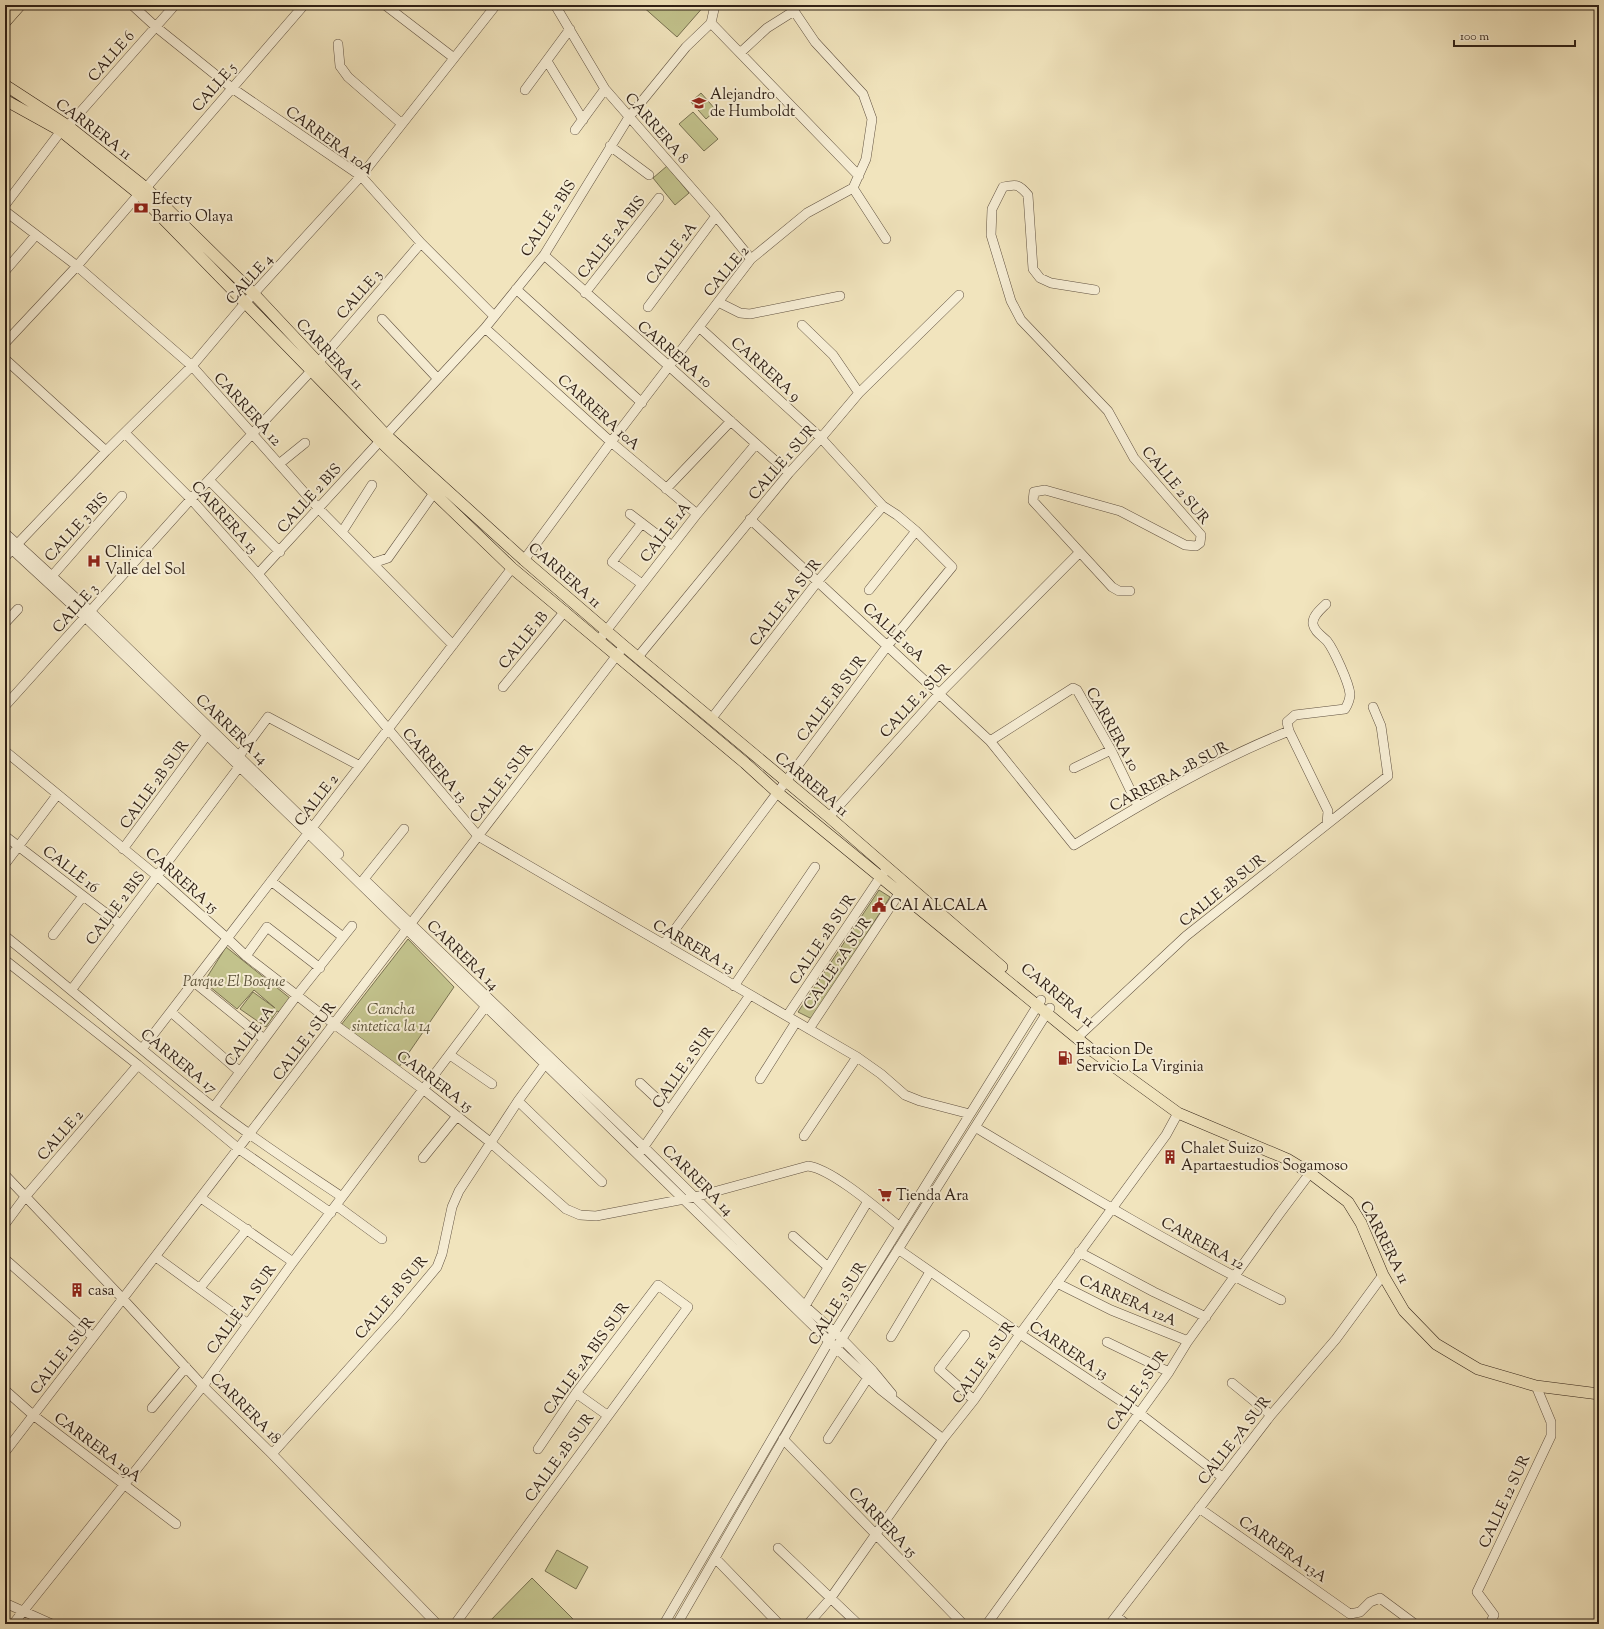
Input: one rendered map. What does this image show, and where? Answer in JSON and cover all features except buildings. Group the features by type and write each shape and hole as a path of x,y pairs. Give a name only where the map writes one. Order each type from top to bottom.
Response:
{"main road":[{"path":"5,22 20,5"},
{"name":"CARRERA 11","path":"5,85 65,129 142,191 254,294 315,367"},
{"name":"CARRERA 11","path":"5,100 65,129"},
{"name":"CARRERA 11","path":"142,191 246,302 315,367 434,493 512,568 599,640 638,657 712,718 829,817 884,872 900,892 1079,1036 1097,1047 1122,1071 1178,1113 1287,1158 1310,1172 1348,1202 1361,1223 1383,1275 1404,1311 1436,1344 1478,1369 1536,1386 1599,1394"},
{"name":"CARRERA 11","path":"383,438 606,630 620,650 778,793 884,872 1039,1003"}],"street":[{"name":"CARRERA 10A","path":"132,5 156,27 232,88 361,176 421,243 494,316"},
{"name":"CALLE 6","path":"5,205 65,129 174,5"},
{"name":"CALLE 5","path":"5,343 77,266 304,5"},
{"path":"385,5 454,58"},
{"name":"CALLE 4","path":"5,557 11,546 192,366 246,302 361,176 496,5"},
{"name":"CARRERA 8","path":"555,5 605,89 716,216 751,259"},
{"path":"715,5 711,23 859,176"},
{"path":"740,53 767,28 792,8 816,42 863,94 872,119 866,159 853,188 886,240"},
{"name":"CALLE 2 BIS","path":"258,574 280,552 485,328 544,256 610,146 629,118 686,46 711,23"},
{"path":"525,90 570,29"},
{"path":"338,44 340,66 348,78 402,124"},
{"path":"547,61 583,120"},
{"path":"575,130 605,89"},
{"path":"610,146 649,175"},
{"name":"CALLE 2 SUR","path":"829,817 940,693 1079,553 1075,545 1033,502 1034,492 1045,490 1120,511 1185,545 1196,546 1200,543 1201,535 1134,458 1108,411 1021,320 1011,301 991,235 992,209 1003,187 1015,184 1022,188 1028,195 1033,269 1040,278 1050,283 1095,290"},
{"name":"CALLE 2","path":"524,560 611,442 751,259 807,213 853,188"},
{"name":"CALLE 2A BIS","path":"585,293 659,198"},
{"name":"CARRERA 12","path":"5,211 77,266 192,366 319,509 453,645"},
{"name":"CALLE 2A","path":"648,307 716,216"},
{"path":"5,270 36,235"},
{"name":"CALLE 3","path":"5,706 191,499 315,367 421,243"},
{"name":"CARRERA 10","path":"544,256 789,473"},
{"path":"516,289 642,403"},
{"path":"718,302 740,313 750,314 840,296"},
{"name":"CALLE 1 SUR","path":"638,657 750,519 859,393 959,296"},
{"path":"382,320 438,379"},
{"path":"802,325 833,355 859,393"},
{"name":"CARRERA 9","path":"699,327 821,438 883,506 897,515 916,531 952,567"},
{"name":"CARRERA 10A","path":"485,328 611,442 666,490 698,514"},
{"path":"5,358 106,451"},
{"name":"CALLE 1A","path":"666,490 731,421"},
{"name":"CARRERA 13","path":"125,432 191,499 258,574 478,836 856,1057 881,1074 905,1095 920,1101 970,1114"},
{"path":"279,464 305,443"},
{"name":"CALLE 1A","path":"599,640 672,546 756,444"},
{"path":"209,480 280,552"},
{"path":"342,532 372,485"},
{"path":"372,564 388,558 434,493"},
{"name":"CALLE 3 BIS","path":"52,576 122,496"},
{"name":"CALLE 1A SUR","path":"712,718 818,581 883,506"},
{"path":"630,514 672,546"},
{"name":"CALLE 10A","path":"750,519 940,693 990,741 1074,844"},
{"path":"642,523 612,562 642,584"},
{"path":"869,590 916,531"},
{"name":"CARRERA 14","path":"5,533 11,546 88,614 239,756 310,830 408,927 641,1151 695,1197 806,1306 842,1339 870,1374 898,1402 943,1439"},
{"name":"CARRERA 14","path":"11,546 52,576 239,767 364,880 408,927"},
{"path":"1079,553 1112,586 1119,591 1130,591"},
{"name":"CALLE 1B SUR","path":"664,944 888,645 952,567"},
{"name":"CALLE 2","path":"142,1049 512,568"},
{"path":"1326,604 1315,616 1313,624 1316,630 1327,641 1337,658 1350,693 1348,704 1345,709 1295,715 1288,722 1289,731 1328,811 1327,824"},
{"path":"5,623 18,609"},
{"name":"CALLE 1B","path":"503,687 565,612"},
{"name":"CALLE 1 SUR","path":"5,1452 239,1149 620,650"},
{"name":"CARRERA 10","path":"990,741 1073,688 1077,690 1111,750 1138,806"},
{"name":"CALLE 2B SUR","path":"1079,1036 1186,936 1388,776 1381,726 1373,707"},
{"path":"239,756 268,717 360,766"},
{"name":"CARRERA 2B SUR","path":"1074,844 1138,806 1224,760 1289,731"},
{"name":"CALLE 2B SUR","path":"123,849 207,735"},
{"path":"1074,768 1111,750"},
{"name":"CARRERA 15","path":"5,751 157,876 246,956 334,1024 424,1090 490,1142 566,1209 580,1215 596,1216 695,1197 808,1166 813,1166 830,1174 868,1201 900,1227"},
{"name":"CALLE 2 BIS","path":"72,989 239,767"},
{"path":"5,864 57,795"},
{"path":"364,880 404,829"},
{"name":"CALLE 16","path":"5,836 120,924"},
{"path":"734,986 815,867"},
{"name":"CALLE 2B SUR","path":"786,1016 884,872"},
{"path":"271,881 344,937"},
{"name":"CALLE 2A SUR","path":"809,1029 900,892"},
{"path":"53,935 83,896"},
{"name":"CALLE 1A","path":"214,1107 297,995 352,926"},
{"path":"246,956 267,928 320,968"},
{"name":"CARRERA 17","path":"5,936 72,989 142,1049 214,1107 250,1134 342,1197"},
{"name":"CARRERA 17","path":"6,963 138,1065 239,1149 382,1239"},
{"name":"CARRERA 14","path":"457,974 486,1006 548,1061"},
{"path":"194,982 264,1039"},
{"name":"CALLE 2 SUR","path":"641,1151 750,995"},
{"name":"CALLE 3 SUR","path":"664,1624 834,1332 1039,1003"},
{"name":"CALLE 1A SUR","path":"13,1624 203,1386 293,1262 334,1210 342,1197 486,1006"},
{"name":"CALLE 3 SUR","path":"677,1624 836,1348 1048,1010"},
{"path":"171,1012 240,1072"},
{"path":"760,1079 796,1022"},
{"path":"450,1055 492,1084"},
{"path":"804,1136 856,1057"},
{"name":"CALLE 1B SUR","path":"272,1454 391,1322 437,1266 442,1254 452,1207 459,1191 518,1101 548,1061"},
{"name":"CALLE 2","path":"5,1224 25,1197 138,1065"},
{"path":"640,1083 669,1110"},
{"path":"518,1101 602,1182"},
{"name":"CALLE 4 SUR","path":"808,1624 830,1599 943,1439 974,1400 1020,1334 1166,1134 1178,1113"},
{"path":"423,1158 457,1116"},
{"path":"975,1127 1112,1208"},
{"name":"CARRERA 14","path":"641,1151 683,1199 836,1348 870,1374"},
{"name":"CALLE 5 SUR","path":"987,1624 1169,1372 1188,1341 1310,1172"},
{"name":"CARRERA 18","path":"5,1175 203,1386 272,1454 437,1624"},
{"path":"201,1198 293,1262"},
{"path":"806,1306 868,1201"},
{"name":"CARRERA 12","path":"1112,1208 1235,1277 1281,1300"},
{"path":"200,1288 247,1229"},
{"path":"793,1236 828,1267"},
{"name":"CARRERA 13","path":"898,1249 1020,1334 1139,1413 1222,1477"},
{"path":"1080,1252 1154,1292 1206,1317"},
{"path":"156,1256 248,1324"},
{"path":"5,1260 94,1337"},
{"path":"891,1338 930,1272"},
{"name":"CALLE 7A SUR","path":"1110,1624 1271,1415 1336,1339 1383,1275"},
{"name":"CARRERA 12A","path":"1057,1283 1111,1310 1188,1341"},
{"name":"CALLE 2A BIS SUR","path":"538,1449 576,1393 658,1285 688,1307"},
{"name":"CALLE 2B SUR","path":"455,1624 606,1415 688,1307"},
{"path":"965,1335 939,1369 974,1400"},
{"path":"1108,1342 1169,1372"},
{"path":"152,1408 186,1367"},
{"path":"828,1439 870,1374"},
{"path":"1232,1382 1271,1415"},
{"name":"CALLE 12 SUR","path":"1490,1624 1494,1615 1477,1592 1551,1436 1551,1422 1536,1386"},
{"name":"CARRERA 19A","path":"5,1390 33,1415 176,1524"},
{"path":"576,1393 606,1415"},
{"name":"CARRERA 15","path":"783,1439 963,1624"},
{"name":"CARRERA 13A","path":"1199,1508 1350,1614 1360,1612 1370,1602 1380,1598 1415,1624"},
{"path":"778,1548 858,1624"},
{"path":"715,1558 779,1624"},
{"path":"692,1576 701,1582"},
{"path":"5,1603 52,1624"},
{"path":"1116,1616 1126,1624"}],"green space":[{"path":"641,5 705,5 677,37"},
{"path":"701,93 716,110 706,119 691,102"},
{"path":"693,112 718,139 704,151 679,124"},
{"path":"667,166 689,193 675,205 653,178"},
{"path":"879,890 890,897 812,1019 798,1012"},
{"name":"Cancha sintetica la 14","path":"408,939 454,987 399,1067 341,1025"},
{"name":"Parque El Bosque","path":"226,947 291,999 280,1012 277,1011 266,1027 240,1009 253,992 275,1008 254,990 237,1009 204,982"},
{"path":"557,1550 588,1567 576,1589 545,1571"},
{"path":"532,1578 578,1624 487,1624"}],"place":[{"name":"Alejandro de Humboldt","path":"699,103"},
{"name":"Efecty Barrio Olaya","path":"141,208"},
{"name":"Clinica Valle del Sol","path":"94,561"},
{"name":"CAI ALCALA","path":"879,905"},
{"name":"Estacion De Servicio La Virginia","path":"1065,1058"},
{"name":"Chalet Suizo Apartaestudios Sogamoso","path":"1170,1157"},
{"name":"Tienda Ara","path":"885,1195"},
{"name":"casa","path":"77,1290"}]}
